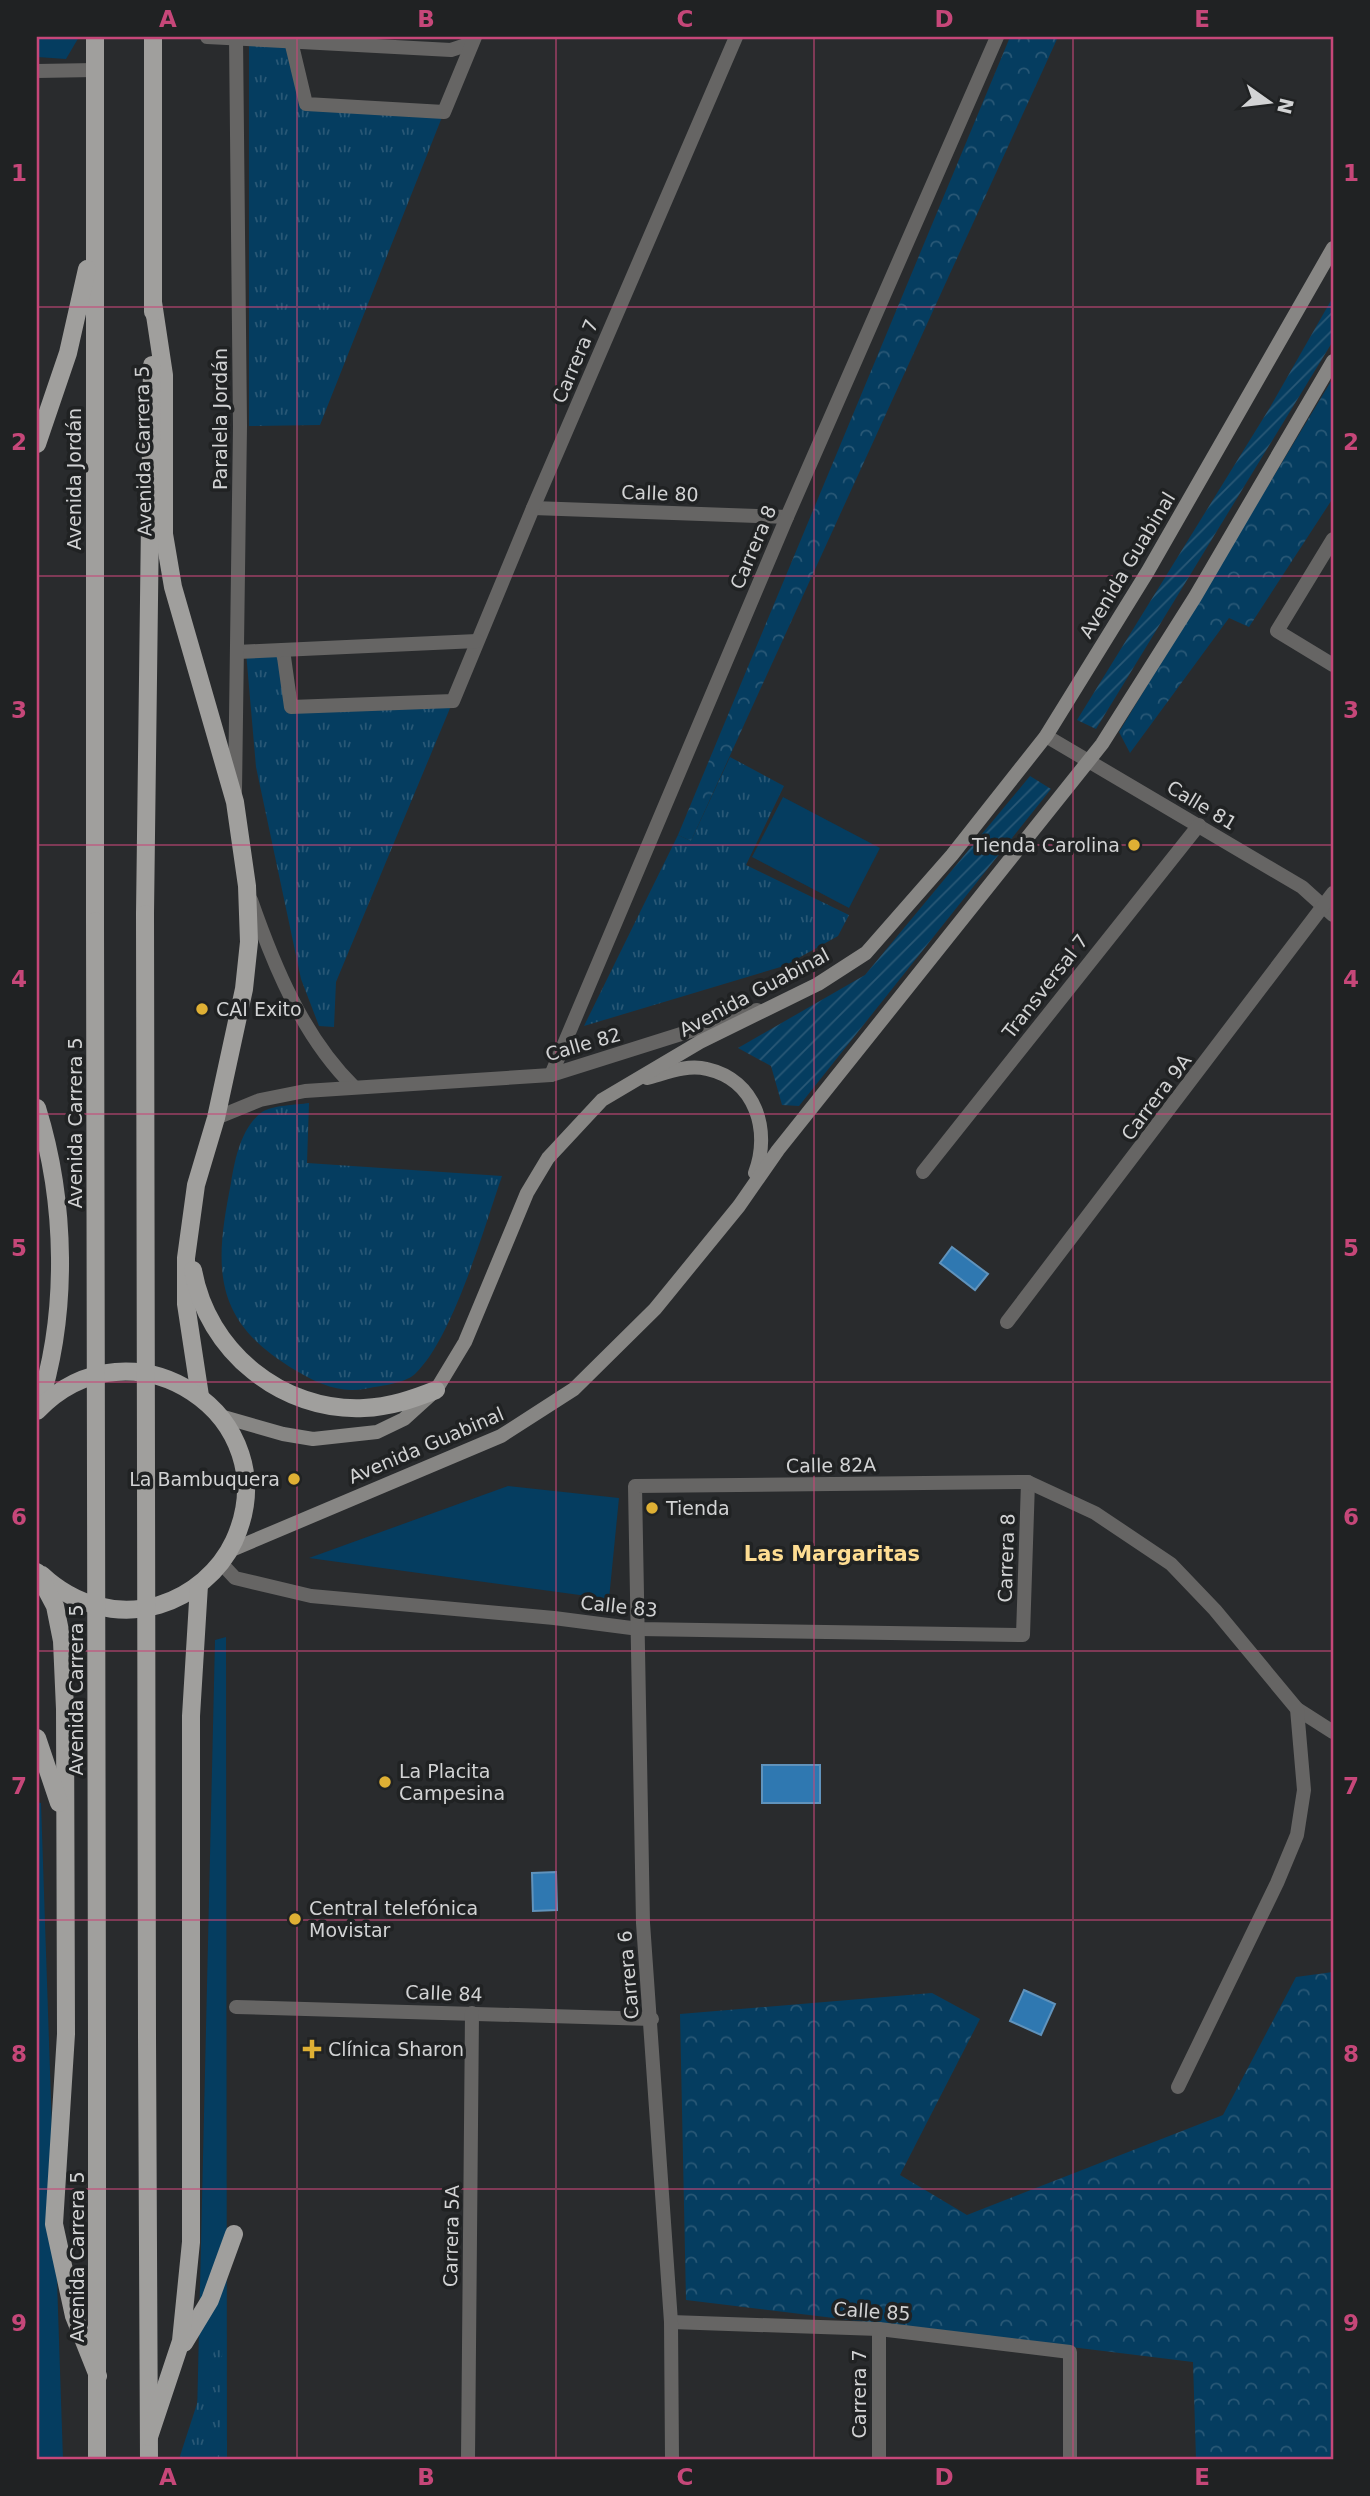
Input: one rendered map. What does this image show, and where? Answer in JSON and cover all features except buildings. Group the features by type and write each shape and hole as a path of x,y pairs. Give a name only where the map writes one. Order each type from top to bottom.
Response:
{"main road":[{"name":"Avenida Jordán","path":"95,37 95,921"},
{"path":"149,2459 145,914 153,302 153,37"},
{"path":"37,444 81,304 95,203"},
{"name":"Avenida Guabinal","path":"220,1416 283,1434 313,1439 377,1432 404,1419 436,1390 465,1342 517,1216 548,1158 602,1100 621,1087 775,1004 818,984 866,953 952,855 1046,736 1148,571 1333,248"},
{"name":"Avenida Carrera 5","path":"153,302 164,376 164,534 173,587 235,802 247,886 249,942 244,989 216,1118 204,1150 191,1212"},
{"name":"Avenida Guabinal","path":"225,1557 501,1436 574,1389 655,1309 739,1206 778,1150 1089,761 1195,597 1333,361"},
{"name":"Avenida Carrera 5","path":"95,921 97,2459"},
{"path":"621,1087 680,1068 706,1069 730,1079 749,1096 761,1120 764,1146 756,1171 739,1206"},
{"name":"Avenida Carrera 5","path":"37,1108 53,1167 58,1265 54,1344 37,1410"},
{"path":"191,1212 189,1249 196,1287 210,1321 232,1351 259,1377 291,1395 327,1406 364,1408 401,1403 436,1390"},
{"path":"191,1212 186,1258 186,1304 200,1396"},
{"path":"37,1410 57,1393 79,1380 104,1372 129,1370 155,1373 179,1382 200,1396 220,1416 237,1447 245,1482 244,1506 225,1557 199,1585 173,1600 144,1609 113,1609 83,1602 56,1588 37,1571"},
{"path":"37,1571 55,1606 62,1641 66,1855 64,2102 54,2224 74,2316 98,2376"},
{"path":"149,2437 176,2354 188,2288 191,2242 191,1716 199,1585"},
{"path":"37,1738 57,1792 66,1855"},
{"path":"176,2354 210,2300 234,2234"}],"street":[{"path":"207,37 451,50 473,40"},
{"name":"Paralela Jordán","path":"235,802 240,426 236,37"},
{"name":"Carrera 7","path":"283,650 291,707 453,701 736,37"},
{"name":"Carrera 8","path":"551,1075 787,517 997,37"},
{"path":"291,41 306,104 444,112 473,40"},
{"path":"37,71 95,70"},
{"name":"Calle 80","path":"533,508 787,517"},
{"path":"1333,539 1278,631 1333,665"},
{"path":"237,652 477,641"},
{"name":"Calle 81","path":"1046,736 1303,887 1329,910"},
{"name":"Transversal 7","path":"923,1172 1199,825"},
{"path":"247,886 262,932 305,1022 331,1065 354,1087"},
{"name":"Carrera 9A","path":"1007,1322 1329,910 1333,893"},
{"name":"Calle 82","path":"216,1118 260,1100 354,1087 551,1075 775,1004"},
{"path":"1028,1482 1096,1513 1171,1564 1214,1610 1297,1709 1333,1732"},
{"name":"Carrera 8","path":"1023,1635 1028,1482"},
{"name":"Calle 82A","path":"635,1486 1028,1482"},
{"name":"Carrera 6","path":"635,1486 643,1923 652,2019 671,2322 672,2459"},
{"name":"Calle 83","path":"225,1557 235,1578 311,1596 528,1615 639,1629 1023,1635"},
{"path":"1178,2087 1297,1835 1304,1790 1297,1709"},
{"name":"Calle 84","path":"236,2007 652,2019"},
{"name":"Carrera 5A","path":"468,2459 472,2013"},
{"name":"Calle 85","path":"671,2322 879,2329 1070,2352 1070,2459"},
{"name":"Carrera 7","path":"878,2459 879,2329"}],"green space":[{"path":"37,37 79,37 66,59 37,57"},
{"path":"1010,37 1058,37 691,841 678,835"},
{"path":"249,39 291,41 306,104 444,112 320,425 249,426"},
{"path":"1333,297 1333,341 1096,729 1077,720 1269,409"},
{"path":"1333,378 1333,498 1249,627 1229,618 1130,753 1119,732"},
{"path":"283,650 291,707 453,701 336,982 334,1027 319,1026 301,979 256,767 246,652"},
{"path":"730,757 784,786 746,865 849,915 838,936 784,966 584,1026 678,835 691,841"},
{"path":"1030,776 1051,789 799,1106 782,1105 771,1066 738,1048 865,975"},
{"path":"783,797 880,848 849,908 752,857"},
{"path":"309,1103 307,1163 502,1176 477,1252 442,1335 415,1374 398,1382 345,1390 319,1383 303,1375 268,1351 248,1332 234,1312 226,1290 222,1267 225,1213 244,1135 262,1112"},
{"path":"508,1486 619,1498 609,1599 309,1558"},
{"path":"226,1637 227,2459 196,2459 215,1640"},
{"path":"37,1802 41,1803 63,2459 37,2459"},
{"path":"1333,1972 1333,2459 1196,2459 1193,2362 686,2300 680,2014 932,1993 980,2019 900,2175 967,2215 1223,2115 1296,1977"},
{"path":"223,2324 219,2459 179,2459"}],"shaded area":[{"path":"952,1247 988,1274 975,1290 940,1263"},
{"path":"762,1765 820,1765 820,1803 762,1803"},
{"path":"556,1872 557,1910 533,1911 532,1873"},
{"path":"1024,1990 1055,2004 1041,2035 1010,2021"}],"place":[{"name":"Tienda Carolina","path":"1134,845"},
{"name":"CAI Exito","path":"202,1009"},
{"name":"La Bambuquera","path":"294,1479"},
{"name":"Tienda","path":"652,1508"},
{"name":"La Placita Campesina","path":"385,1782"},
{"name":"Central telefónica Movistar","path":"295,1919"},
{"name":"Clínica Sharon","path":"312,2049"}],"district":[{"name":"Las Margaritas","path":"832,1554"}]}
